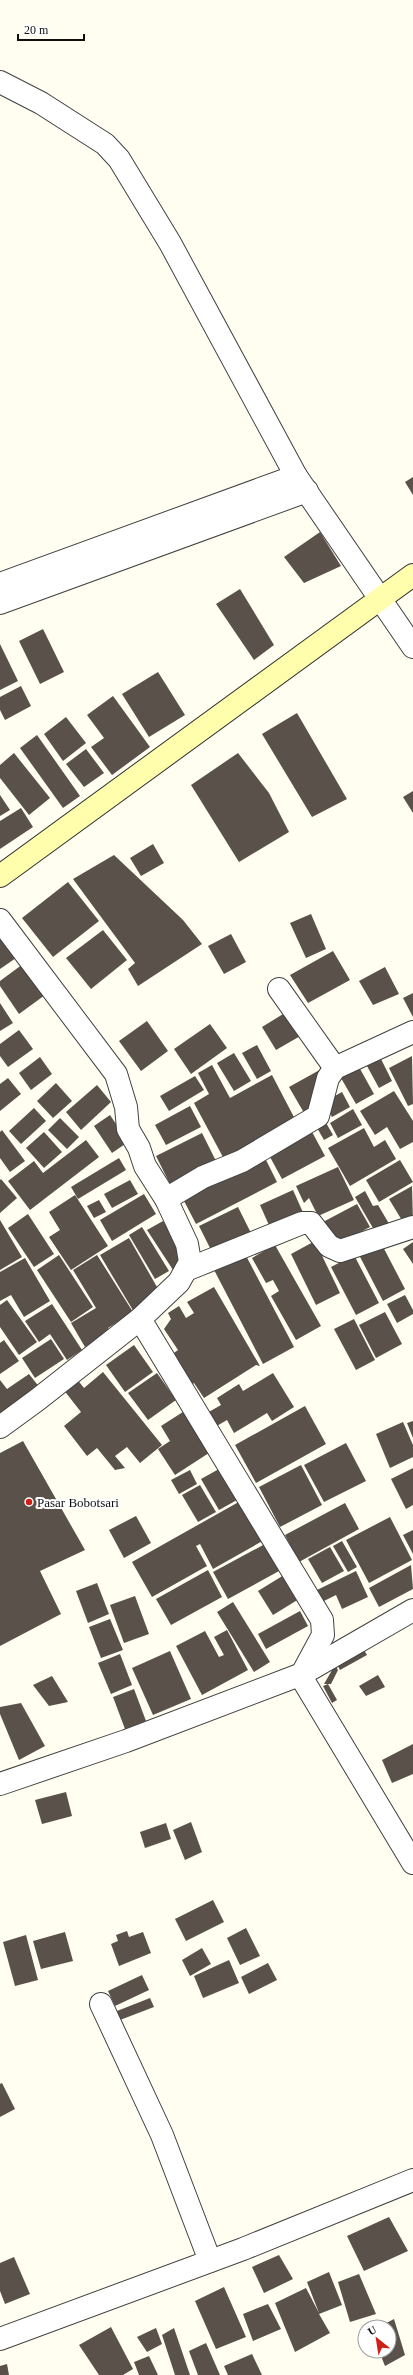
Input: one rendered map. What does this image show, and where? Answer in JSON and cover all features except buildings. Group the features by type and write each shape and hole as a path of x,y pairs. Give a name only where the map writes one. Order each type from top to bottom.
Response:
{"main road":[{"path":"0,876 413,576"}],"street":[{"path":"0,82 54,112 105,144 119,158 170,243 301,484 413,647"},
{"path":"0,584 301,484"},
{"path":"0,603 301,484"},
{"path":"0,920 116,1074 126,1107 128,1130 139,1148 145,1166 166,1199 187,1244 190,1262 179,1282 140,1319 37,1400 0,1427"},
{"path":"278,989 335,1068"},
{"path":"166,1199 204,1177 242,1161 318,1116 328,1078 335,1068 413,1032"},
{"path":"186,1270 302,1223 311,1222 329,1246 340,1251 413,1227"},
{"path":"140,1319 322,1620 323,1636 302,1674 303,1680 413,1863"},
{"path":"0,1784 126,1740 302,1674 413,1610"},
{"path":"101,2004 162,2135 210,2261"},
{"path":"0,2339 62,2318 413,2180"}],"place":[{"name":"Pasar Bobotsari","path":"29,1502"}]}
